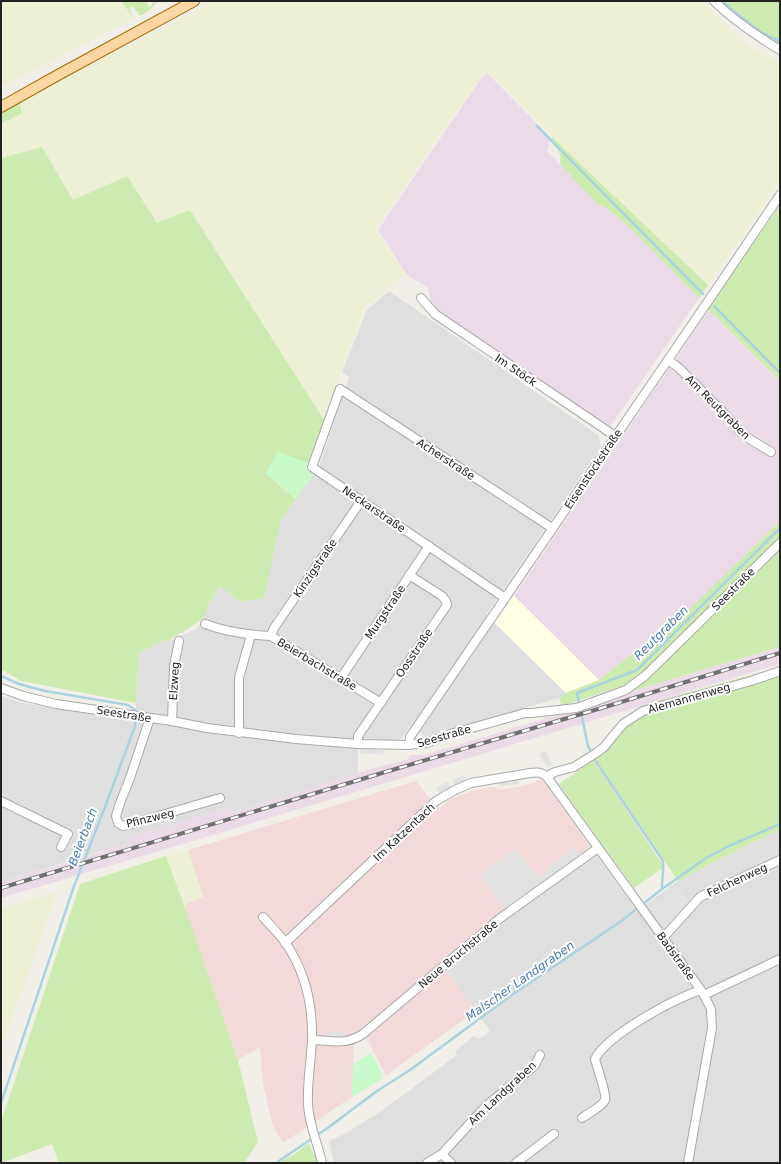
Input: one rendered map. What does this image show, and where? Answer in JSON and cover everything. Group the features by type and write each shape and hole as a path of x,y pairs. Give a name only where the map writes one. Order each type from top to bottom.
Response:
{"main road":[{"path":"1,107 194,1"}],"street":[{"path":"714,1 750,32 780,50"},
{"name":"Eisenstockstraße","path":"408,745 410,737 780,195"},
{"name":"Im Stöck","path":"421,298 435,314 615,436"},
{"name":"Am Reutgraben","path":"668,360 679,368 740,431 770,452"},
{"name":"Neckarstraße","path":"340,389 312,467 505,598"},
{"name":"Acherstraße","path":"340,389 552,528"},
{"name":"Kinzigstraße","path":"271,636 274,628 361,501"},
{"name":"Seestraße","path":"1,688 23,696 56,704 239,733 358,744 408,745 426,743 454,733 525,713 576,708 626,690 646,675 780,543"},
{"name":"Murgstraße","path":"341,678 429,546"},
{"name":"Oosstraße","path":"358,744 358,736 447,604 442,596 410,575"},
{"name":"Beierbachstraße","path":"204,624 219,629 251,635 271,636 380,703"},
{"path":"239,733 239,678 251,635"},
{"name":"Elzweg","path":"172,722 174,666 179,641"},
{"name":"Alemannenweg","path":"547,777 555,772 574,767 596,753 604,747 623,724 643,711 751,681 780,671"},
{"name":"Pfinzweg","path":"150,718 118,809 116,816 118,823 123,826 220,798"},
{"name":"Im Katzentach","path":"285,943 436,801 471,783 534,773 541,773 547,777"},
{"name":"Badstraße","path":"547,777 703,993 711,1009 712,1028 688,1163"},
{"path":"1,801 68,834 61,847"},
{"name":"Neue Bruchstraße","path":"312,1040 335,1042 350,1041 363,1034 499,919 598,848"},
{"name":"Felchenweg","path":"663,938 700,898 780,860"},
{"path":"263,916 285,943 302,972 307,988 310,1006 312,1040 308,1103 312,1131 322,1163"},
{"path":"582,1118 602,1104 605,1100 604,1091 595,1060 598,1054 613,1038 634,1023 659,1009 703,993 780,959"},
{"name":"Am Landgraben","path":"427,1163 442,1154 486,1106 528,1072 535,1065 540,1055"},
{"path":"516,1163 554,1134"},
{"path":"442,1154 451,1163"}],"shaded area":[{"path":"1,1 121,1 134,18 1,87"},
{"path":"215,1 703,1 719,19 750,47 780,63 780,180 708,285 552,137 504,87 487,72 482,76 446,125 376,229 405,274 364,308 324,420 190,210 157,224 126,176 73,200 42,147 1,158 1,124 22,113 19,101"},
{"path":"487,73 551,138 547,151 598,204 603,206 625,223 699,298 610,427 432,307 428,288 407,275 378,230 482,77"},
{"path":"389,291 598,435 601,447 486,615 566,693 559,698 426,737 410,726 402,738 396,741 366,738 358,746 358,773 231,813 228,808 131,837 132,843 105,849 1,882 1,695 18,702 136,722 139,653 163,640 166,643 198,628 210,602 220,586 241,602 263,598 281,519 319,467 349,377 342,372 367,310"},
{"path":"709,310 780,381 780,521 693,606 599,680 514,596"},
{"path":"514,596 599,680 566,693 495,623"},
{"path":"780,647 780,664 1,898 1,882 102,852 105,849 132,843 130,837 228,808 231,813 350,775 408,759 410,755 424,755"},
{"path":"361,749 384,750 384,755 360,753"},
{"path":"545,751 553,765 547,768 539,754"},
{"path":"464,775 466,780 455,785 453,780"},
{"path":"518,779 519,784 500,786 499,782"},
{"path":"540,780 544,782 590,847 496,916 445,968 476,1011 386,1075 366,1037 354,1044 352,1097 283,1143 273,1126 263,1084 260,1047 238,1060 184,905 203,897 188,850 416,781 439,809 449,800 472,791 489,787 495,787 498,790 523,786"},
{"path":"447,782 450,787 440,793 437,788"},
{"path":"780,830 780,1163 334,1163 329,1141 344,1134 383,1110 457,1055 455,1051 474,1036 479,1039 490,1031 445,968 501,920 594,855 596,855 637,911 678,881 739,849"},
{"path":"575,848 580,855 505,910 480,875 516,849 538,878 548,870 547,868"},
{"path":"188,850 203,897 184,905 166,856"},
{"path":"679,886 691,902 666,930 650,908"},
{"path":"57,892 1,1050 1,908"},
{"path":"347,1031 347,1037 328,1038 328,1032"}],"green space":[{"path":"121,1 145,1 150,7 154,1 158,1 150,10 142,15 139,15 133,6 129,8 134,18"},
{"path":"719,1 780,1 780,47 760,35"},
{"path":"19,101 22,113 1,124 1,112"},
{"path":"552,137 708,285 699,298 625,223 603,206 598,205 560,164 560,154 551,141"},
{"path":"42,147 73,200 127,176 157,223 190,210 324,420 308,463 278,453 266,474 296,499 281,519 264,598 241,602 220,586 210,602 203,619 165,643 163,640 139,653 136,703 21,681 1,669 1,158"},
{"path":"780,205 780,381 708,309"},
{"path":"278,452 308,463 306,468 314,473 296,499 266,474"},
{"path":"780,521 780,647 632,691 625,685 562,706 559,698 566,693 599,680 693,606"},
{"path":"780,667 780,830 739,849 678,881 596,759 643,705"},
{"path":"594,760 664,867 634,888 559,784"},
{"path":"166,856 238,1060 258,1142 244,1163 59,1163 52,1144 1,1163 1,1122 80,884"},
{"path":"371,1053 383,1076 382,1079 352,1097 353,1065"},
{"path":"309,1143 313,1154 315,1153 318,1163 278,1163 293,1155"}],"waterway":[{"path":"722,1 762,33 780,41"},
{"path":"537,126 703,294"},
{"path":"714,306 780,373"},
{"name":"Reutgraben","path":"662,889 663,861 595,760 588,746 577,693 637,670 780,528"},
{"name":"Beierbach","path":"1,676 19,684 45,691 128,705 135,710 135,726 73,889 1,1103"},
{"name":"Malscher Landgraben","path":"276,1163 329,1127 377,1091 410,1070 513,994 620,922 662,889 706,858 729,846 780,824"}],"railway":[{"path":"1,888 780,653"}]}
